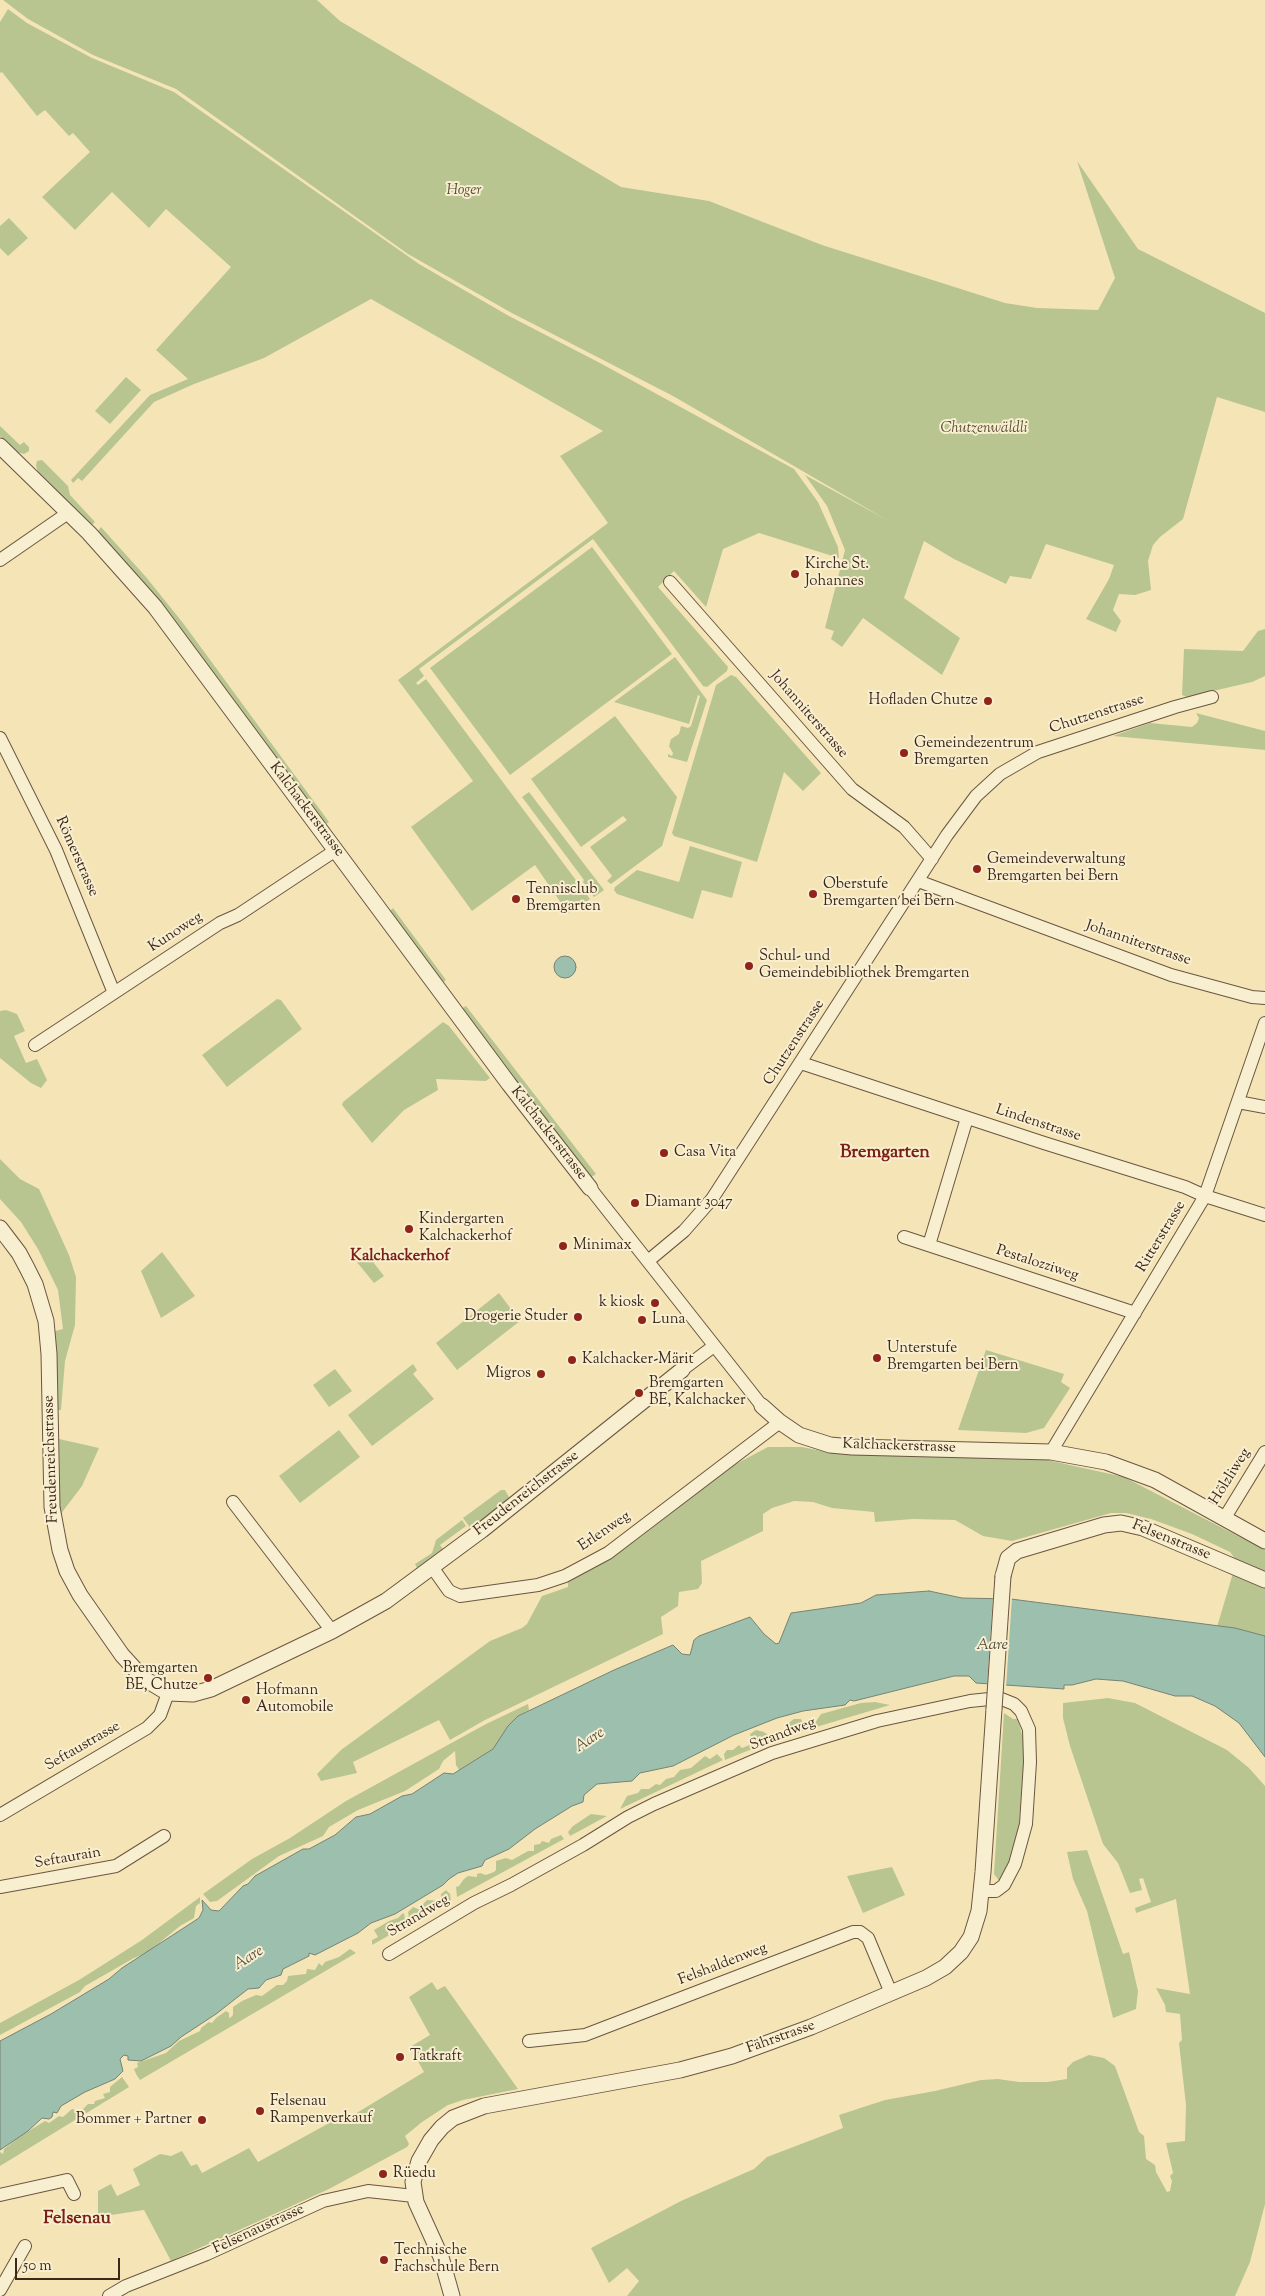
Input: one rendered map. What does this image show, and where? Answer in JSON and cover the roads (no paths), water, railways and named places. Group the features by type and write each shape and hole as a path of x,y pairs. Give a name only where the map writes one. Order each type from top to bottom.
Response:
{"street":[{"name":"Kalchackerstrasse","path":"0,446 117,563 154,607 509,1084 762,1406 780,1422 799,1435 815,1441 852,1447 1051,1452 1106,1462 1142,1474 1265,1541"},
{"path":"0,560 68,512"},
{"name":"Johanniterstrasse","path":"670,582 852,789 904,827 932,859"},
{"name":"Chutzenstrasse","path":"648,1261 684,1231 712,1200 965,808 976,796 1000,774 1021,760 1063,743 1212,697"},
{"name":"Römerstrasse","path":"0,738 56,850 114,993"},
{"name":"Kunoweg","path":"35,1045 220,923 238,915 336,850"},
{"name":"Johanniterstrasse","path":"918,881 1171,974 1252,997 1265,998"},
{"name":"Ritterstrasse","path":"1051,1452 1205,1196 1265,1023"},
{"name":"Lindenstrasse","path":"801,1063 1185,1187 1205,1196 1265,1215"},
{"path":"1238,1102 1265,1108"},
{"path":"929,1245 967,1118"},
{"name":"Freudenreichstrasse","path":"0,1228 19,1253 35,1284 46,1322 50,1354 52,1507 60,1550 80,1595 122,1655 143,1678 168,1693 182,1695 205,1692 332,1631 386,1601 510,1508 714,1346"},
{"name":"Pestalozziweg","path":"904,1237 1135,1313"},
{"name":"Erlenweg","path":"432,1567 449,1591 460,1596 538,1585 565,1576 608,1552 780,1422"},
{"name":"Hölzliweg","path":"1224,1519 1265,1452"},
{"path":"233,1502 332,1631"},
{"name":"Felsenstrasse","path":"994,1709 1003,1576 1008,1558 1016,1551 1104,1525 1121,1523 1143,1528 1265,1580"},
{"name":"Seftaustrasse","path":"0,1816 147,1728 160,1715 168,1693"},
{"name":"Strandweg","path":"389,1954 474,1903 583,1845 628,1817 772,1753 877,1721 970,1701 999,1698 1014,1704 1021,1711 1028,1724 1030,1762 1026,1824 1015,1864 1004,1885 996,1891 981,1892"},
{"name":"Fährstrasse","path":"452,2296 441,2257 414,2196 415,2172 431,2140 447,2122 468,2111 484,2106 710,2062 811,2027 937,1973 961,1952 974,1929 981,1892 994,1709"},
{"name":"Seftaurain","path":"0,1888 116,1866 164,1836"},
{"name":"Felshaldenweg","path":"529,2041 585,2035 853,1932 860,1932 868,1938 891,1993"},
{"path":"0,2195 67,2180 74,2194"},
{"name":"Felsenaustrasse","path":"110,2296 126,2286 208,2254 323,2201 368,2191 414,2196"},
{"path":"0,2290 25,2246"}],"water":[{"path":"565,956 573,959 576,967 573,975 565,978 557,975 554,967 557,959"},
{"name":"Aare","path":"929,1591 962,1598 1011,1599 1235,1628 1265,1636 1265,1757 1239,1723 1215,1706 1192,1696 1175,1696 1123,1681 1096,1679 1064,1685 1064,1689 976,1683 969,1676 954,1676 854,1701 850,1700 845,1705 803,1711 777,1718 734,1735 673,1766 640,1773 632,1781 597,1784 584,1795 583,1802 572,1806 535,1829 509,1849 485,1860 482,1866 458,1873 443,1885 395,1914 371,1923 358,1933 315,1955 309,1953 309,1956 283,1969 281,1975 266,1980 259,1988 248,1989 171,2046 141,2061 128,2060 128,2056 124,2055 120,2059 123,2071 115,2079 85,2092 61,2106 57,2113 53,2112 52,2117 49,2119 42,2118 28,2131 0,2150 0,2041 51,2014 109,1979 122,1968 199,1918 203,1910 202,1900 211,1910 219,1911 255,1876 303,1849 309,1849 335,1835 356,1817 370,1814 402,1796 412,1794 444,1773 453,1774 493,1749 508,1726 518,1716 614,1670 673,1645 682,1654 690,1655 694,1640 699,1636 750,1617 764,1634 776,1644 779,1643 791,1613 861,1603 876,1595"}],"place":[{"name":"Kirche St. Johannes","path":"795,574"},
{"name":"Hofladen Chutze","path":"988,701"},
{"name":"Gemeindezentrum Bremgarten","path":"904,753"},
{"name":"Gemeindeverwaltung Bremgarten bei Bern","path":"977,869"},
{"name":"Oberstufe Bremgarten bei Bern","path":"813,894"},
{"name":"Tennisclub Bremgarten","path":"516,899"},
{"name":"Schul- und Gemeindebibliothek Bremgarten","path":"749,966"},
{"name":"Casa Vita","path":"664,1153"},
{"name":"Diamant 3047","path":"635,1203"},
{"name":"Kindergarten Kalchackerhof","path":"409,1229"},
{"name":"Minimax","path":"563,1246"},
{"name":"k kiosk","path":"655,1303"},
{"name":"Drogerie Studer","path":"578,1317"},
{"name":"Luna","path":"642,1320"},
{"name":"Unterstufe Bremgarten bei Bern","path":"877,1358"},
{"name":"Kalchacker-Märit","path":"572,1360"},
{"name":"Migros","path":"541,1374"},
{"name":"Bremgarten BE, Kalchacker","path":"639,1393"},
{"name":"Bremgarten BE, Chutze","path":"208,1678"},
{"name":"Hofmann Automobile","path":"246,1700"},
{"name":"Tatkraft","path":"400,2057"},
{"name":"Felsenau Rampenverkauf","path":"260,2111"},
{"name":"Bommer + Partner","path":"202,2120"},
{"name":"Rüedu","path":"383,2174"},
{"name":"Technische Fachschule Bern","path":"384,2260"}],"district":[{"name":"Bremgarten","path":"885,1154"},
{"name":"Kalchackerhof","path":"400,1257"},
{"name":"Felsenau","path":"77,2220"}],"park label":[{"name":"Hoger","path":"464,191"},
{"name":"Chutzenwäldli","path":"984,429"}]}
